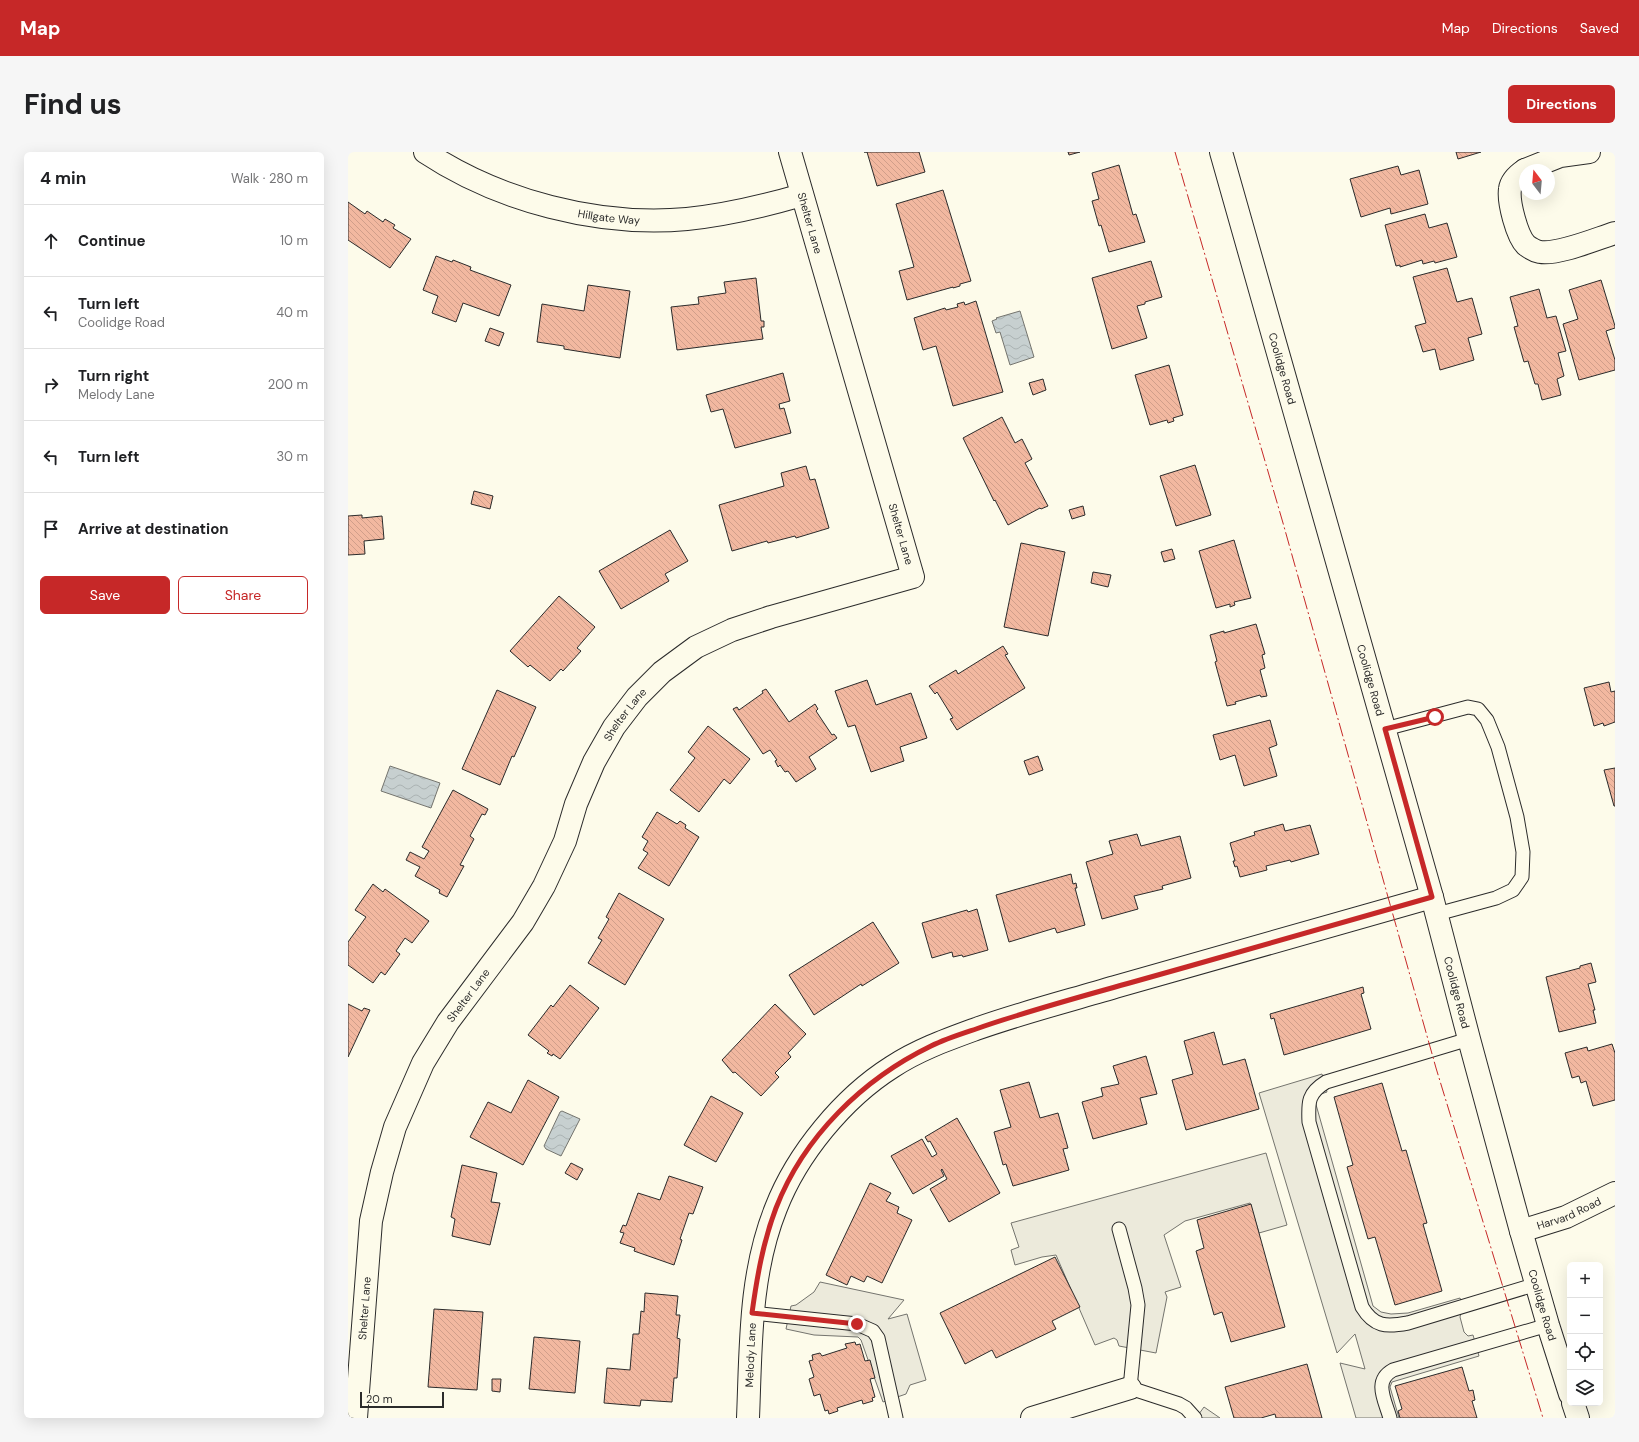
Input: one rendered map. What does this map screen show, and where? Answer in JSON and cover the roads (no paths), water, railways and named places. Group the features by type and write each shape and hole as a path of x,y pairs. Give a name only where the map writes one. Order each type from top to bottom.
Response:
{"street":[{"name":"Hillgate Way","path":"425,152 442,163 481,182 525,200 570,212 627,220 686,219 768,205 802,195"},
{"name":"Shelter Lane","path":"356,1418 371,1221 382,1172 395,1127 423,1063 448,1022 523,922 544,886 565,841 576,804 594,762 614,727 638,697 662,672 696,647 732,630 771,617 913,577 790,152"},
{"name":"Coolidge Road","path":"1221,152 1385,729 1521,1231 1567,1385"},
{"path":"1540,164 1560,156 1588,152"},
{"path":"1519,175 1510,188 1510,201 1519,233 1526,244 1533,249 1542,252 1559,251 1615,233"},
{"name":"Melody Lane","path":"748,1418 752,1313 757,1275 765,1240 776,1206 796,1168 824,1129 854,1098 891,1068 933,1045 1007,1018 1434,906"},
{"name":"Harvard Road","path":"1521,1231 1566,1218 1615,1193"},
{"path":"1032,1418 1070,1413 1130,1388"},
{"path":"1574,1406 1578,1418"}],"lane":[{"path":"1385,729 1468,707 1478,709 1487,720 1498,747 1517,817 1523,852 1522,877 1513,890 1496,898 1434,906"},
{"path":"1468,1039 1326,1082 1317,1088 1310,1096 1308,1109 1310,1122 1362,1307 1368,1317 1378,1324 1392,1326 1408,1323 1537,1284"},
{"path":"1119,1230 1135,1288 1138,1305 1130,1388 1179,1404 1192,1413 1195,1418"},
{"path":"752,1313 857,1324 873,1331 878,1338 896,1418"},
{"path":"1390,1418 1382,1391 1381,1382 1385,1374 1393,1370 1548,1325"}],"water":[{"path":"1020,311 1034,357 1010,365 1000,332 996,333 992,321 997,319 996,318"},
{"path":"390,766 440,783 431,808 381,791"},
{"path":"562,1111 580,1119 561,1156 546,1149 544,1146 560,1112"}]}
